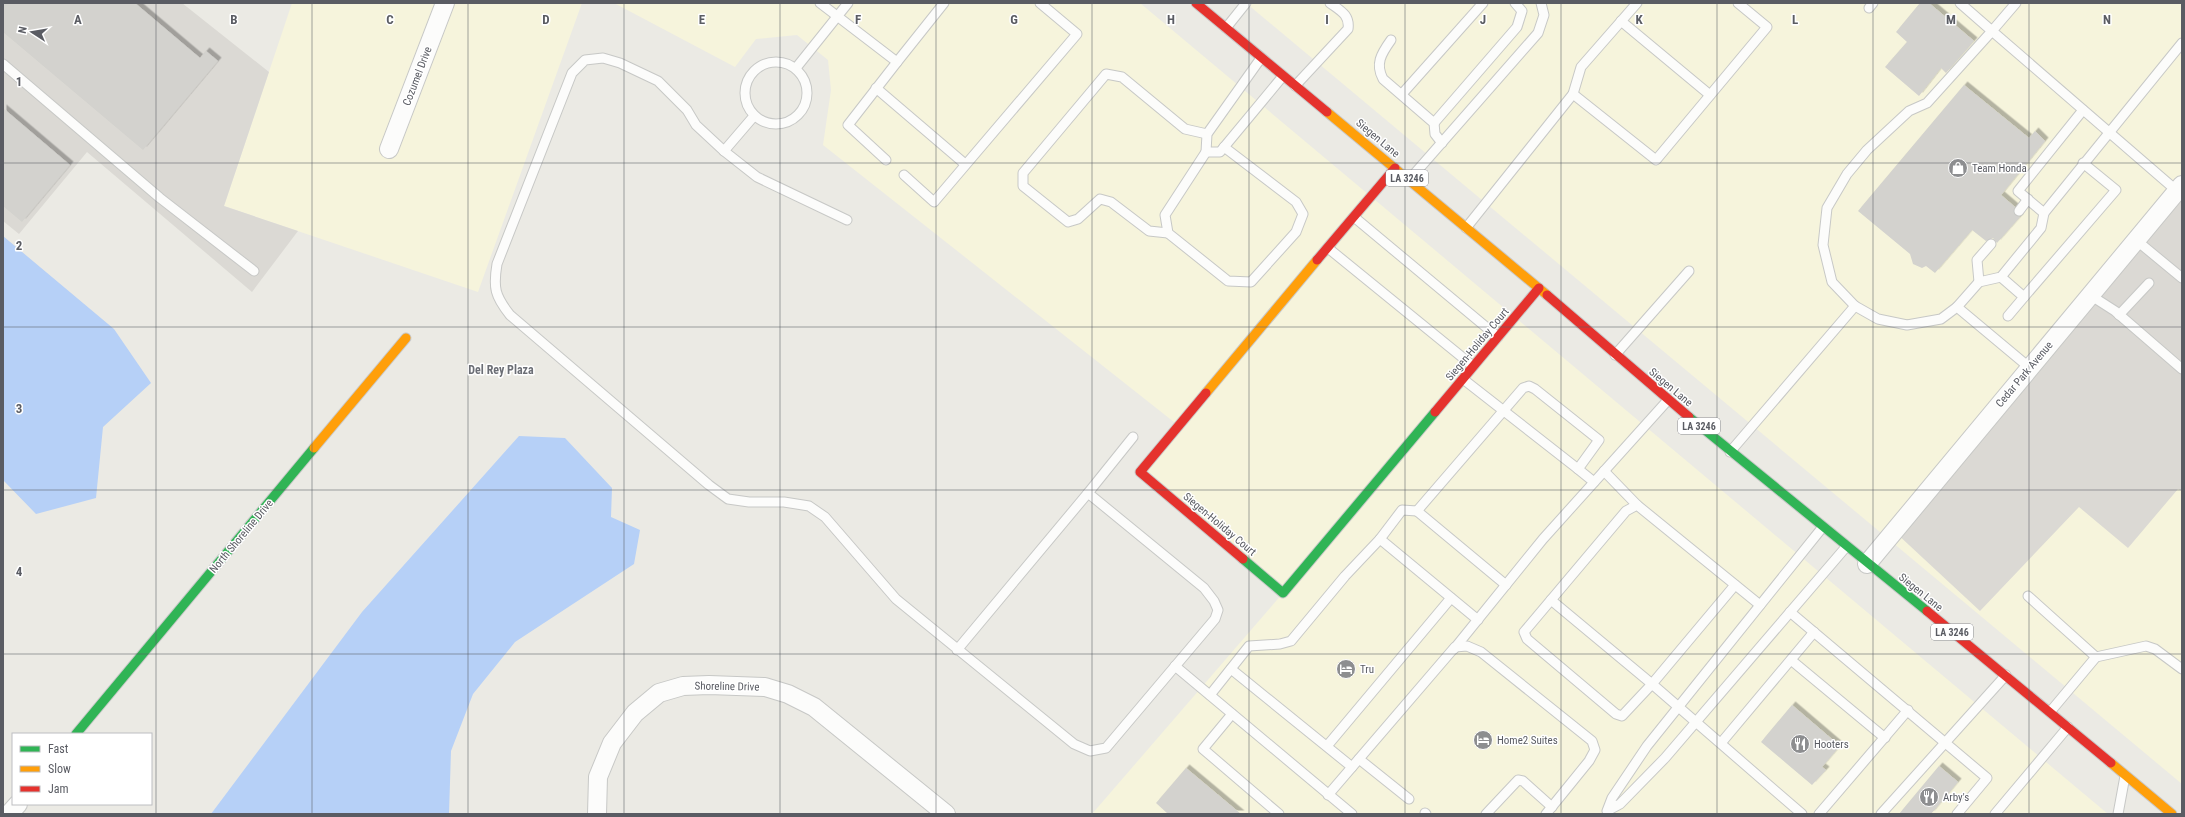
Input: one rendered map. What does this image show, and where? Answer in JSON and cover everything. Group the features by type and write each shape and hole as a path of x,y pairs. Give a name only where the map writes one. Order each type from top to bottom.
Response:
{"street":[{"name":"Cozumel Drive","path":"389,149 445,3"},
{"name":"Siegen Lane","path":"1196,3 1539,288 1615,355 1730,452 1822,528 2006,675 2172,814"},
{"name":"Siegen-Holiday Court","path":"1395,168 1140,472 1283,593 1539,288"},
{"name":"Cedar Park Avenue","path":"1867,564 2180,188"},
{"name":"North Shoreline Drive","path":"77,733 406,338"},
{"name":"Shoreline Drive","path":"597,814 598,778 612,743 635,712 659,693 683,686 709,685 765,687 788,694 814,707 946,814"},
{"path":"9,814 17,805"}],"lane":[{"path":"820,3 897,62"},
{"path":"796,68 848,3"},
{"path":"886,160 848,125 944,3"},
{"path":"904,176 934,202 964,164 1077,34 1040,3"},
{"path":"1226,28 1246,3"},
{"path":"1295,86 1348,29 1349,21 1347,15 1330,3"},
{"path":"1402,94 1483,3"},
{"path":"1434,123 1517,27 1522,11 1515,3"},
{"path":"1409,180 1538,32 1544,16 1541,3"},
{"path":"1466,228 1574,94 1581,67 1637,3"},
{"path":"1574,94 1656,160 1767,27 1738,3"},
{"path":"1960,3 2108,132 2180,188"},
{"path":"2016,3 1927,103 1909,111 1867,150 1847,174 1827,208 1823,245 1832,282 1855,306 1878,319 1907,325 1941,319 1957,307 1979,282 2001,277 2040,228 2044,212 2182,43"},
{"path":"1621,21 1710,95"},
{"path":"1391,40 1383,51 1378,62 1378,70 1383,79 1434,123 1435,134 1442,142"},
{"path":"847,220 757,177 724,151 696,125 687,110 658,82 620,63 603,58 585,60 572,73 497,264 494,282 498,300 510,315 710,485 728,498 749,502 784,502 808,506 825,517 896,600 1074,744 1090,751 1106,748 1215,619 1218,610 1214,601 1204,588 1088,493"},
{"path":"1168,233 1165,215 1206,152 1207,134 1261,58"},
{"path":"776,61 787,63 796,68 806,85 807,95 805,105 800,114 792,120 772,124 763,122 754,116 747,107 744,97 747,81 756,68 765,63 776,61"},
{"path":"3,64 160,198 254,271"},
{"path":"1207,134 1185,129 1122,77 1106,74 1023,173 1023,186 1068,222 1078,220 1100,199 1111,202 1149,231 1168,233 1228,281 1251,282 1296,232 1303,214 1296,202 1224,147"},
{"path":"1206,152 1220,152 1283,76"},
{"path":"876,88 964,164"},
{"path":"2044,212 2018,191 2083,110"},
{"path":"724,151 754,116"},
{"path":"2008,316 2116,190 2083,163"},
{"path":"2019,211 2028,200"},
{"path":"1354,217 1498,337"},
{"path":"2136,240 2182,278"},
{"path":"1979,282 1977,260 1991,244"},
{"path":"1328,248 1473,366"},
{"path":"1615,355 1689,271"},
{"path":"2001,277 2024,297"},
{"path":"2119,315 2148,283"},
{"path":"2090,295 2119,315 2182,369"},
{"path":"1730,452 1855,306"},
{"path":"1957,307 2030,368"},
{"path":"1462,379 1594,482"},
{"path":"1417,510 1502,410 1522,388 1529,386 1535,389 1599,440 1578,469"},
{"path":"1328,794 1478,620 1594,482 1668,400"},
{"path":"957,650 1134,437"},
{"path":"1604,471 1637,505 1760,605"},
{"path":"1637,505 1626,511 1524,632 1527,639 1616,714 1622,716 1652,684 1736,585"},
{"path":"1210,695 1249,646 1280,644 1291,641 1345,576 1380,538 1402,510 1417,510 1506,585"},
{"path":"1606,813 1612,798 1646,746 1822,528"},
{"path":"1380,538 1478,620"},
{"path":"1606,813 1620,804 1665,758 1846,547"},
{"path":"2028,596 2096,657"},
{"path":"1327,746 1451,598"},
{"path":"1551,600 1679,706 1802,814"},
{"path":"1790,612 1987,778 1957,814"},
{"path":"1721,743 1814,632"},
{"path":"1453,649 1467,646 1481,652 1592,741 1595,750 1590,761 1549,810 1523,781 1518,780 1486,814"},
{"path":"2050,712 2096,657 2146,646 2155,649 2182,669"},
{"path":"1791,660 1885,738"},
{"path":"1175,666 1328,794 1341,811 1352,814"},
{"path":"1231,669 1352,767"},
{"path":"1881,814 2006,675"},
{"path":"1820,814 1908,710"},
{"path":"1232,714 1203,749 1279,814"},
{"path":"1995,814 2068,727"},
{"path":"1359,758 1409,799"},
{"path":"2118,814 2125,775"}],"shaded area":[{"path":"3,3 182,3 269,72 224,206 298,231 252,292 87,152 19,234 3,221"},
{"path":"292,3 582,3 478,292 224,206"},
{"path":"614,3 1140,3 2108,814 1092,814 1283,593 1140,472 1179,426 823,145 831,90 828,60 797,35 756,39 735,67"},
{"path":"1246,3 2182,3 2182,784"},
{"path":"2182,189 2182,491 2178,489 2128,548 2079,507 1980,611 1895,532"}],"water":[{"path":"3,236 114,329 151,383 103,427 96,498 36,514 3,480"},
{"path":"519,436 565,438 612,488 611,517 640,530 634,564 515,642 473,694 451,751 449,814 211,814 362,612"}],"building":[{"path":"3,3 135,3 200,58 206,51 218,61 143,150 3,32"},
{"path":"1920,3 1929,3 1974,41 1946,73 1941,68 1919,96 1885,67 1907,42 1896,32"},
{"name":"Team Honda","path":"1964,85 2029,138 2035,131 2045,141 2001,195 2015,207 2014,214 2020,217 1997,243 1993,238 1986,241 1972,230 1935,273 1926,266 1922,268 1913,264 1910,254 1858,211"},
{"path":"3,108 70,165 22,222 3,206"},
{"name":"Hooters","path":"1792,705 1840,746 1822,767 1826,770 1812,785 1761,742"},
{"name":"Arby's","path":"1939,766 1958,782 1931,814 1899,814"},
{"path":"1186,768 1241,814 1168,814 1156,803"}],"traffic: fast":[{"path":"1243,559 1283,593 1435,412"},
{"path":"1689,417 1927,611"},
{"path":"77,733 314,448"}],"traffic: slow":[{"path":"1327,112 1547,295"},
{"path":"1206,393 1317,260"},
{"path":"314,448 406,338"},
{"path":"2111,763 2172,814"}],"traffic: jam":[{"path":"1196,3 1327,112"},
{"path":"1317,260 1395,168"},
{"path":"1435,412 1539,288"},
{"path":"1547,295 1689,417"},
{"path":"1206,393 1140,472 1243,559"},
{"path":"1927,611 2111,763"}],"place":[{"name":"Team Honda","path":"1958,168"},
{"name":"Tru","path":"1346,669"},
{"name":"Home2 Suites","path":"1483,740"},
{"name":"Hooters","path":"1800,744"},
{"name":"Arby's","path":"1929,797"}],"district":[{"name":"Del Rey Plaza","path":"501,370"}]}
